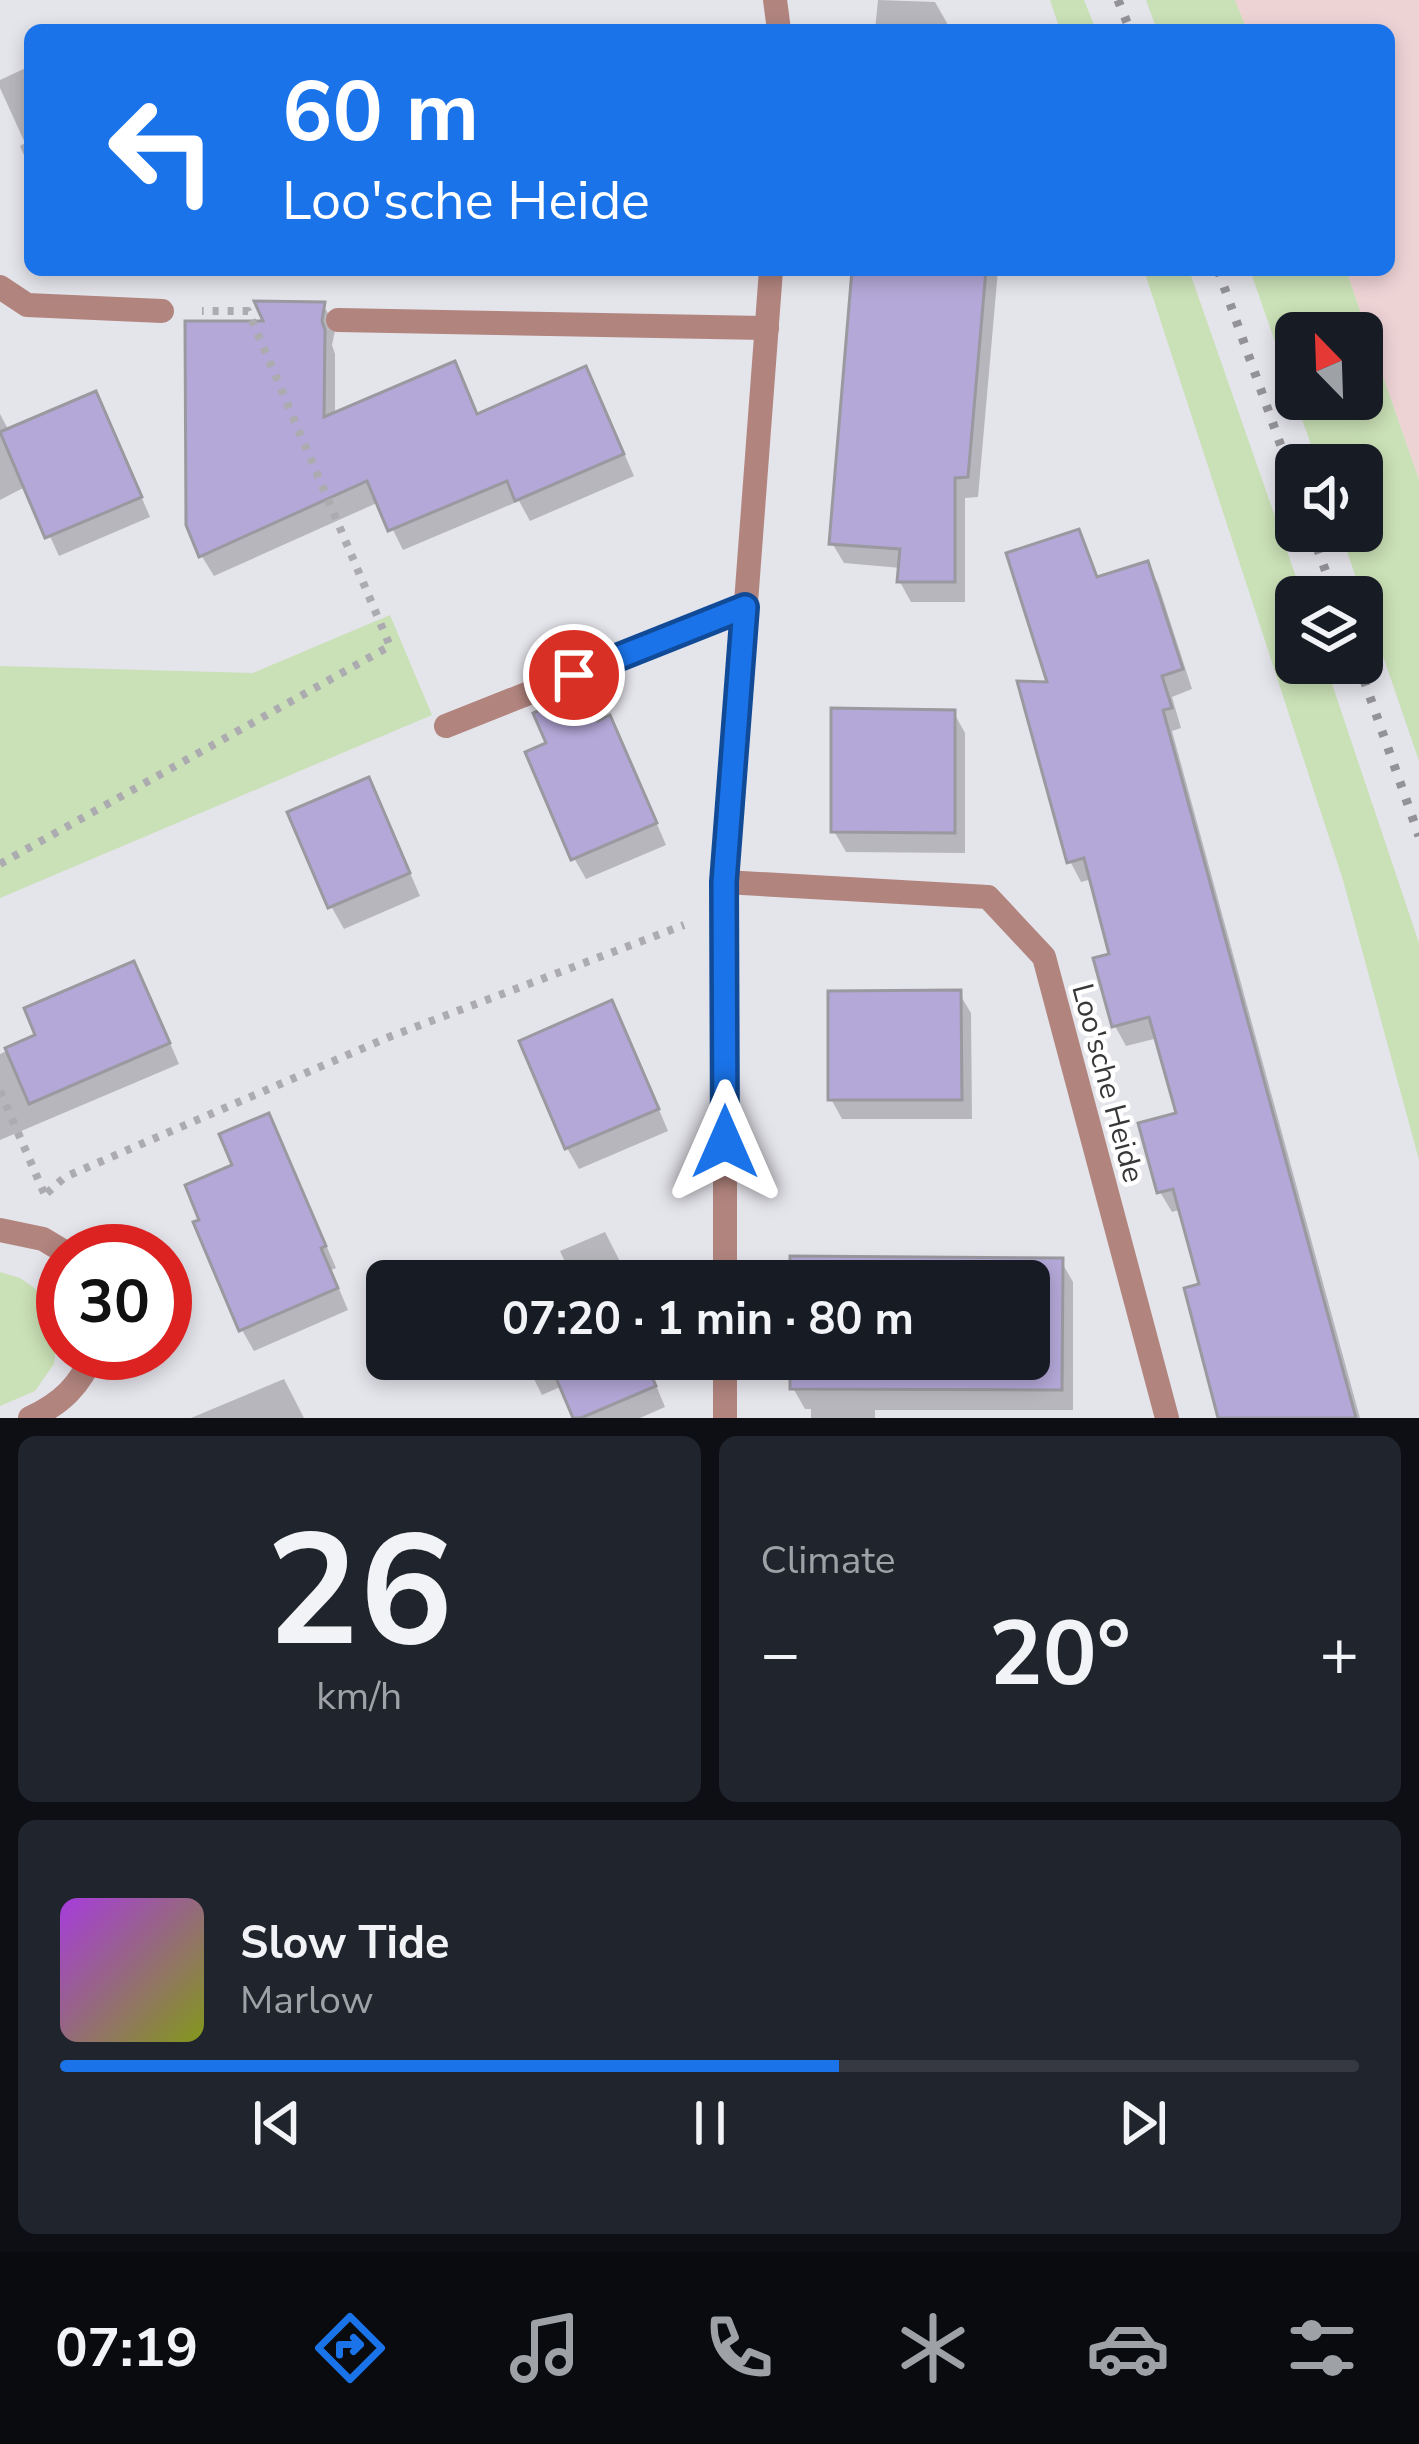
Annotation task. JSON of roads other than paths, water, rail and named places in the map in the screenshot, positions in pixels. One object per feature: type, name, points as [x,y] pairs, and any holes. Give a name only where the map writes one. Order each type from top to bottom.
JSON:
[{"type":"street","points":[[725,1260],[724,882],[770,276]]},
{"type":"street","points":[[0,287],[27,305],[162,311]]},
{"type":"street","points":[[338,320],[766,328]]},
{"type":"street","points":[[446,725],[745,607]]},
{"type":"street","name":"Loo'sche Heide","points":[[724,882],[988,897],[1044,957],[1167,1418]]},
{"type":"street","points":[[2,1230],[36,1237]]},
{"type":"street","points":[[29,1418],[52,1408],[82,1380]]},
{"type":"street","points":[[725,1380],[725,1418]]},
{"type":"railway","points":[[1118,0],[1128,24]]},
{"type":"railway","points":[[1220,276],[1280,444]]},
{"type":"railway","points":[[1319,552],[1327,576]]},
{"type":"railway","points":[[1365,684],[1419,836]]}]
